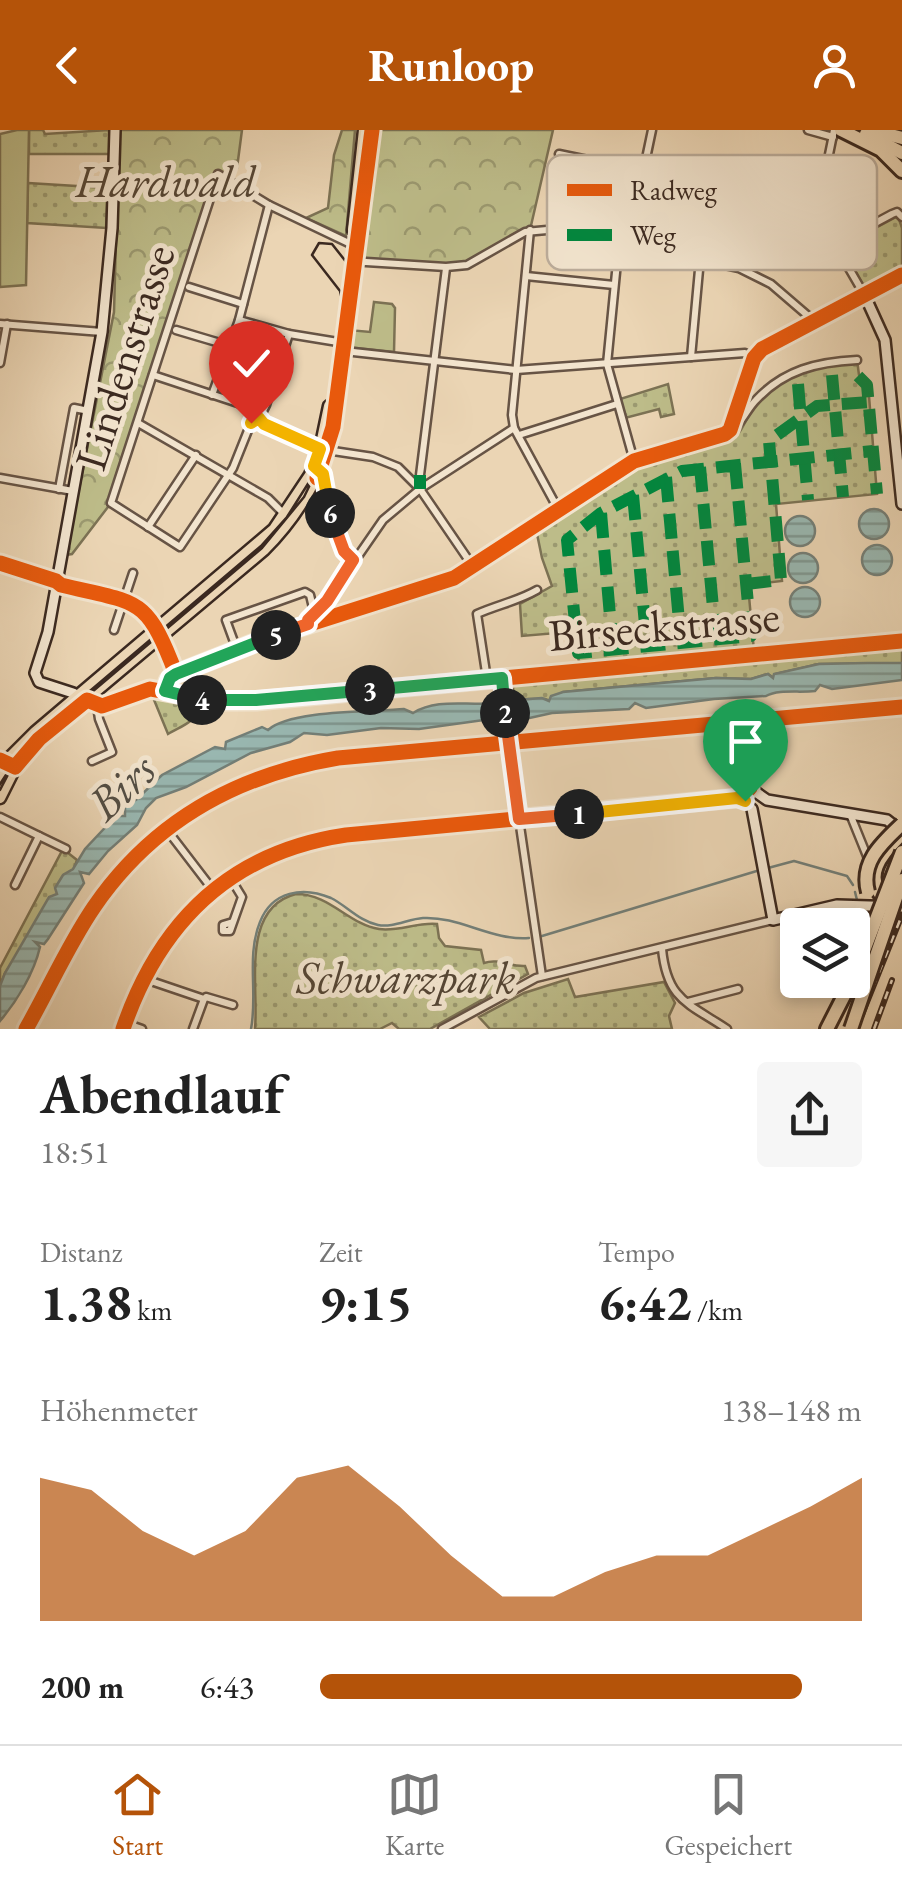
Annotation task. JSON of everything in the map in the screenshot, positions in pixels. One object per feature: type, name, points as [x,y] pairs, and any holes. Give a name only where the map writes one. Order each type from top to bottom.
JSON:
[{"type":"highway","points":[[849,130],[874,137],[902,152]]},
{"type":"highway","points":[[871,130],[902,136]]},
{"type":"highway","points":[[888,130],[902,136]]},
{"type":"highway","points":[[835,132],[880,150],[902,172]]},
{"type":"highway","points":[[892,906],[875,902],[866,879],[871,859],[902,824]]},
{"type":"highway","points":[[872,890],[879,859],[902,833]]},
{"type":"highway","points":[[870,933],[902,850]]},
{"type":"highway","points":[[849,1029],[902,880]]},
{"type":"highway","points":[[830,1029],[844,998]]},
{"type":"main road","points":[[355,247],[364,130]]},
{"type":"main road","points":[[0,778],[7,763],[88,701],[288,518],[317,468],[324,450],[342,345],[372,130]]},
{"type":"main road","points":[[0,798],[7,763]]},
{"type":"street","points":[[92,761],[112,752],[88,701],[35,677],[48,632],[102,332],[116,130]]},
{"type":"street","points":[[646,155],[652,130]]},
{"type":"street","points":[[808,130],[835,132]]},
{"type":"street","points":[[559,154],[563,155]]},
{"type":"street","name":"Lindenstrasse","points":[[148,527],[111,503],[218,174],[269,206]]},
{"type":"street","points":[[212,395],[239,320],[269,206],[355,247]]},
{"type":"street","points":[[877,225],[900,214]]},
{"type":"street","points":[[353,262],[446,267],[480,260],[530,230],[547,229]]},
{"type":"street","points":[[530,230],[512,416],[516,432],[558,508]]},
{"type":"street","points":[[420,475],[446,267]]},
{"type":"street","points":[[616,270],[606,364],[634,461]]},
{"type":"street","points":[[691,357],[699,270]]},
{"type":"street","points":[[740,270],[771,284],[814,322]]},
{"type":"street","points":[[850,270],[885,340],[902,504]]},
{"type":"street","points":[[730,430],[754,358],[762,349],[902,274]]},
{"type":"street","points":[[526,276],[614,285]]},
{"type":"street","points":[[189,287],[243,304]]},
{"type":"street","points":[[239,320],[342,345],[516,370],[745,353],[754,358]]},
{"type":"street","points":[[0,363],[4,324],[102,332]]},
{"type":"street","points":[[176,330],[230,346]]},
{"type":"street","points":[[196,455],[148,527],[180,547],[229,473],[251,423],[259,418],[289,334]]},
{"type":"street","points":[[165,691],[172,676],[237,650],[308,624],[408,595],[474,568],[558,508],[634,461],[737,427],[757,398],[788,375],[822,362],[857,360]]},
{"type":"street","points":[[153,375],[253,408],[264,424],[324,450],[386,460],[420,489],[474,568]]},
{"type":"street","points":[[308,624],[383,520],[420,489],[516,432],[616,404]]},
{"type":"street","points":[[59,489],[74,408],[89,411]]},
{"type":"street","points":[[138,423],[229,473],[268,498],[288,518]]},
{"type":"street","points":[[317,468],[344,551],[353,560]]},
{"type":"street","points":[[0,478],[72,491]]},
{"type":"street","points":[[0,564],[141,607],[156,625]]},
{"type":"street","points":[[114,630],[133,573]]},
{"type":"street","points":[[487,679],[477,614],[537,590]]},
{"type":"street","points":[[237,650],[226,620],[305,592],[310,595],[314,612]]},
{"type":"street","name":"Birseckstrasse","points":[[88,701],[144,690],[200,700],[241,701],[487,679],[502,681],[902,641]]},
{"type":"street","points":[[502,681],[542,976]]},
{"type":"street","points":[[26,1029],[93,909],[137,856],[210,800],[244,783],[292,766],[338,758],[507,738],[902,708]]},
{"type":"street","points":[[744,731],[755,721]]},
{"type":"street","points":[[733,722],[744,731],[750,788],[767,800],[887,820],[902,816]]},
{"type":"street","points":[[142,1029],[124,1026],[143,978],[176,928],[230,878],[289,849],[330,838],[737,798],[750,788]]},
{"type":"street","points":[[737,798],[752,809],[773,920]]},
{"type":"street","points":[[752,809],[767,800]]},
{"type":"street","points":[[850,814],[867,856]]},
{"type":"street","points":[[0,817],[66,849]]},
{"type":"street","points":[[887,820],[902,833]]},
{"type":"street","points":[[167,830],[214,890]]},
{"type":"street","points":[[15,885],[39,836]]},
{"type":"street","points":[[442,1029],[542,976],[662,950],[832,905],[892,906],[886,892],[902,850]]},
{"type":"street","points":[[230,878],[242,896],[233,922]]},
{"type":"street","points":[[662,950],[673,992],[727,1029]]},
{"type":"street","points":[[143,978],[233,1006]]},
{"type":"street","points":[[687,1002],[738,990]]},
{"type":"street","points":[[194,1029],[204,999]]},
{"type":"green space","points":[[29,130],[43,130],[45,134],[109,130],[110,154],[29,154]]},
{"type":"green space","points":[[29,130],[26,285],[0,287],[0,134]]},
{"type":"green space","name":"Hardwald","points":[[119,130],[242,130],[237,168],[218,175],[111,503],[72,554],[66,555],[114,312]]},
{"type":"green space","name":"Hardwald","points":[[342,130],[355,130],[346,236],[306,218],[328,208],[334,155]]},
{"type":"green space","name":"Hardwald","points":[[379,130],[553,130],[530,230],[467,265],[358,262]]},
{"type":"green space","points":[[28,183],[108,188],[106,228],[27,223]]},
{"type":"green space","points":[[898,216],[902,228],[902,271],[866,291],[855,270],[877,270],[877,227]]},
{"type":"green space","points":[[374,302],[392,304],[395,308],[394,352],[347,347],[349,330],[370,332]]},
{"type":"green space","points":[[857,360],[859,375],[868,384],[877,494],[776,504],[782,581],[748,585],[754,651],[581,666],[568,632],[522,636],[520,604],[552,586],[536,529],[557,521],[572,505],[660,454],[731,440],[763,397],[787,380],[827,365]]},
{"type":"green space","points":[[668,384],[674,414],[661,417],[659,409],[625,418],[620,399]]},
{"type":"green space","points":[[902,648],[902,663],[819,664],[775,674],[774,678],[768,674],[751,679],[716,678],[563,692],[550,701],[514,699],[513,687],[521,683]]},
{"type":"green space","points":[[152,695],[198,705],[195,716],[168,734]]},
{"type":"green space","points":[[63,849],[77,860],[74,869],[0,986],[0,968]]},
{"type":"green space","name":"Schwarzpark","points":[[296,894],[319,899],[379,929],[437,924],[445,946],[481,950],[484,963],[525,966],[528,974],[430,1029],[399,1029],[392,1023],[380,1029],[255,1029],[259,932],[278,902]]},
{"type":"green space","points":[[568,979],[575,997],[664,982],[675,1003],[669,1016],[672,1029],[490,1029],[479,1017],[524,993]]},
{"type":"water","points":[[874,509],[885,513],[889,524],[885,535],[874,539],[863,535],[859,524],[863,513]]},
{"type":"water","points":[[800,516],[811,520],[815,531],[811,542],[800,546],[789,542],[785,531],[789,520]]},
{"type":"water","points":[[877,545],[888,549],[892,560],[888,571],[877,575],[866,571],[862,560],[866,549]]},
{"type":"water","points":[[803,553],[814,557],[818,568],[814,579],[803,583],[792,579],[788,568],[792,557]]},
{"type":"water","points":[[805,587],[816,591],[820,602],[816,613],[805,617],[794,613],[790,602],[794,591]]},
{"type":"water","points":[[902,663],[902,680],[832,689],[820,685],[815,691],[646,708],[635,703],[629,709],[552,713],[419,729],[304,733],[290,742],[251,753],[156,798],[137,825],[89,874],[80,872],[84,883],[44,944],[35,942],[40,947],[34,967],[0,1021],[0,986],[5,973],[49,897],[57,894],[55,888],[63,875],[73,869],[85,849],[116,816],[125,816],[125,804],[136,800],[162,775],[215,747],[225,749],[226,742],[262,727],[268,730],[294,719],[332,713],[404,709],[413,713],[442,704],[542,698],[549,701],[551,696],[563,692],[716,678],[751,679],[768,674],[773,678],[774,674],[819,664]]},
{"type":"waterway","points":[[768,868],[794,861],[847,876],[853,885]]},
{"type":"waterway","points":[[542,936],[760,870]]},
{"type":"waterway","points":[[855,892],[857,900]]},
{"type":"waterway","points":[[251,1029],[256,935],[272,903],[290,894],[320,894],[378,925],[436,918],[502,936],[529,938]]},
{"type":"tram line","points":[[0,784],[25,746],[261,546],[287,517],[311,479],[325,439],[344,309],[340,291],[312,255],[319,243],[332,244],[347,263],[350,286],[331,426],[318,468],[304,497],[262,548],[27,747],[0,790]]},
{"type":"railway","points":[[861,1017],[902,915]]},
{"type":"railway","points":[[874,1029],[892,980]]},
{"type":"marked path","points":[[832,375],[843,497]]},
{"type":"marked path","points":[[858,376],[867,385],[877,494]]},
{"type":"marked path","points":[[798,384],[808,500]]},
{"type":"marked path","points":[[746,584],[781,580],[769,441],[817,406],[869,402]]},
{"type":"marked path","points":[[735,464],[751,636],[578,653],[567,540],[601,513],[682,471],[873,451]]},
{"type":"marked path","points":[[700,467],[716,640]]},
{"type":"marked path","points":[[420,475],[420,489]]},
{"type":"marked path","points":[[666,477],[681,643]]},
{"type":"marked path","points":[[633,495],[647,646]]},
{"type":"marked path","points":[[601,513],[613,650]]},
{"type":"cycle path","points":[[317,478],[333,427],[372,130]]},
{"type":"cycle path","points":[[165,691],[176,674],[272,636],[454,578],[634,461],[725,434],[730,430],[754,358],[762,349],[902,275]]},
{"type":"cycle path","points":[[0,563],[136,607],[156,629],[176,674]]},
{"type":"cycle path","points":[[0,760],[15,767],[39,739],[87,700],[102,706],[150,689],[214,701],[256,701],[902,641]]},
{"type":"cycle path","points":[[26,1029],[67,952],[117,877],[170,827],[200,807],[265,776],[338,758],[902,707]]},
{"type":"cycle path","points":[[123,1029],[138,990],[179,925],[235,875],[268,857],[346,835],[737,798],[750,788],[744,731],[733,722]]},
{"type":"route","points":[[251,423],[259,418],[264,424],[320,449],[314,466],[323,474],[330,514],[344,551],[353,560],[308,624],[176,674],[165,691],[225,702],[502,678],[519,819],[737,798],[745,801]]},
{"type":"water label","name":"Birs","points":[[121,786]]}]
